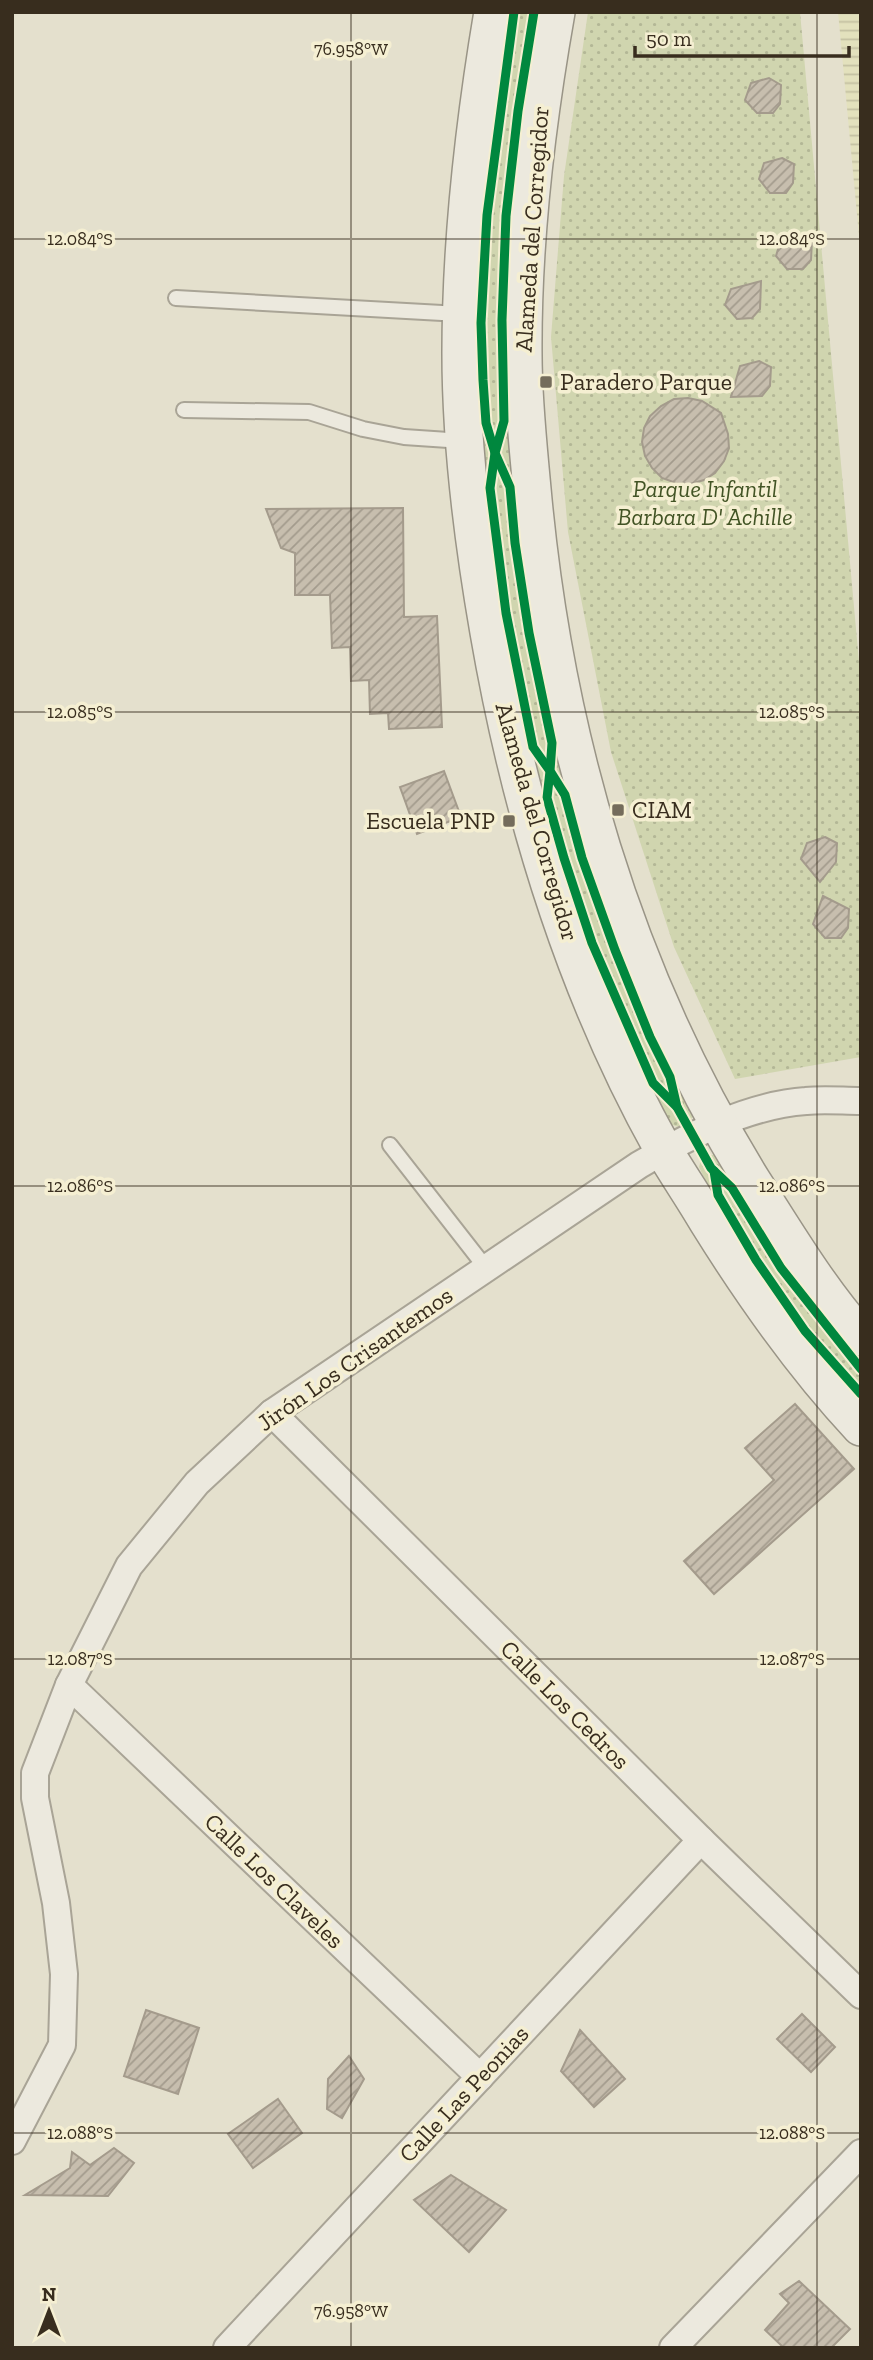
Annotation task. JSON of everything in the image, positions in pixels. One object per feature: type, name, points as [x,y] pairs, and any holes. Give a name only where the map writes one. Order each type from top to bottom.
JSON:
[{"type":"main road","name":"Alameda del Corregidor","points":[[493,12],[466,213],[461,355],[464,441],[481,589],[519,779],[563,927],[616,1054],[664,1150],[772,1320],[861,1427]]},
{"type":"main road","name":"Alameda del Corregidor","points":[[556,12],[540,104],[528,217],[523,355],[528,453],[543,590],[578,764],[604,859],[632,941],[669,1027],[719,1125],[802,1260],[861,1337]]},
{"type":"street","name":"Jirón Los Crisantemos","points":[[12,2141],[62,2045],[64,1974],[56,1903],[35,1798],[34,1773],[69,1685],[129,1566],[197,1483],[272,1413],[664,1150],[757,1110],[805,1101],[861,1101]]},
{"type":"street","name":"Calle Los Cedros","points":[[272,1413],[701,1840],[861,1995]]},
{"type":"street","name":"Calle Los Claveles","points":[[69,1685],[480,2077]]},
{"type":"street","name":"Calle Las Peonias","points":[[227,2348],[701,1840]]},
{"type":"street","points":[[673,2348],[861,2153]]},
{"type":"lane","points":[[176,298],[462,314]]},
{"type":"lane","points":[[184,410],[309,412],[362,429],[404,437],[464,441]]},
{"type":"lane","points":[[390,1145],[486,1268]]},
{"type":"shaded area","points":[[838,12],[861,12],[861,257]]},
{"type":"green space","points":[[509,12],[540,12],[520,527],[694,1114],[688,1123],[681,1127],[664,1119],[632,1053],[563,876],[514,688],[485,500],[477,381],[478,250]]},
{"type":"green space","name":"Parque Infantil Barbara D' Achille","points":[[588,12],[800,12],[861,684],[861,1057],[735,1079],[674,947],[611,752],[568,532],[551,337],[564,176]]},
{"type":"green space","points":[[718,1155],[840,1335],[861,1359],[861,1404],[823,1363],[723,1217],[699,1167],[701,1160]]},
{"type":"building","points":[[769,78],[781,85],[780,104],[773,113],[757,113],[745,100],[751,83]]},
{"type":"building","points":[[782,158],[794,164],[793,183],[786,193],[770,193],[759,179],[764,163]]},
{"type":"building","points":[[800,234],[812,240],[811,260],[803,269],[787,269],[776,256],[781,239]]},
{"type":"building","points":[[761,281],[760,309],[752,318],[737,319],[725,305],[731,289]]},
{"type":"building","points":[[759,361],[771,367],[770,386],[762,396],[731,397],[740,366]]},
{"type":"building","points":[[674,399],[702,401],[721,413],[728,434],[729,448],[715,473],[690,484],[662,478],[645,456],[642,442],[644,428],[650,416]]},
{"type":"building","points":[[403,508],[404,617],[437,616],[442,727],[389,729],[388,713],[370,714],[369,680],[351,681],[350,647],[332,648],[330,595],[295,595],[295,553],[281,548],[266,509]]},
{"type":"building","points":[[444,771],[461,817],[417,834],[400,787]]},
{"type":"building","points":[[825,837],[837,843],[836,862],[820,882],[801,859],[807,843]]},
{"type":"building","points":[[823,896],[849,909],[848,928],[841,938],[825,938],[813,924]]},
{"type":"building","points":[[795,1404],[854,1469],[714,1594],[684,1561],[774,1480],[745,1448]]},
{"type":"building","points":[[146,2010],[199,2028],[178,2094],[124,2076]]},
{"type":"building","points":[[802,2014],[835,2047],[811,2072],[777,2039]]},
{"type":"building","points":[[580,2030],[625,2079],[594,2107],[561,2071]]},
{"type":"building","points":[[349,2056],[364,2079],[342,2118],[327,2109],[328,2079]]},
{"type":"building","points":[[278,2099],[302,2133],[253,2168],[228,2134]]},
{"type":"building","points":[[114,2148],[134,2163],[108,2196],[25,2195],[70,2168],[72,2152],[90,2165]]},
{"type":"building","points":[[451,2175],[506,2210],[469,2252],[414,2200]]},
{"type":"building","points":[[799,2281],[850,2329],[831,2348],[784,2348],[765,2330],[789,2303],[780,2294]]},
{"type":"cycle path","points":[[514,12],[487,215],[481,323],[486,423],[495,453],[490,488],[506,613],[533,747],[550,771],[547,798],[592,943],[653,1083],[677,1107],[711,1168],[732,1188],[781,1268],[861,1369]]},
{"type":"cycle path","points":[[534,12],[518,111],[506,216],[502,320],[504,421],[495,453],[510,487],[515,543],[529,633],[552,743],[550,771],[565,795],[582,858],[615,950],[650,1037],[670,1077],[677,1107]]},
{"type":"cycle path","points":[[714,1171],[718,1195],[756,1260],[805,1331],[861,1394]]},
{"type":"place","name":"Paradero Parque","points":[[546,382]]},
{"type":"place","name":"CIAM","points":[[618,810]]},
{"type":"place","name":"Escuela PNP","points":[[509,821]]}]
